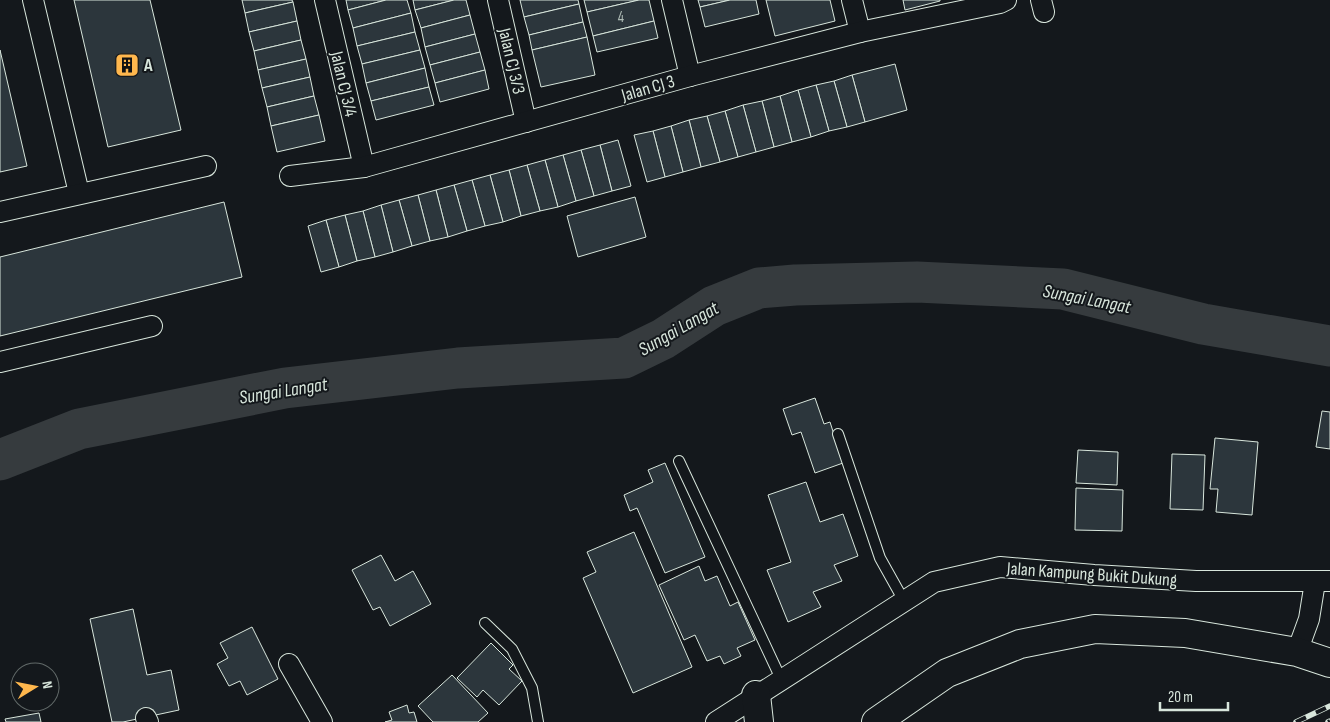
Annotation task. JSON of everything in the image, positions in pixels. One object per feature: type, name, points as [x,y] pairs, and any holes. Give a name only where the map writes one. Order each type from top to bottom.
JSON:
[{"type":"highway","points":[[876,722],[947,673],[1020,644],[1095,629],[1185,633],[1297,652],[1330,663]]},
{"type":"highway","points":[[756,695],[759,722]]},
{"type":"street","points":[[33,0],[79,193]]},
{"type":"street","name":"Jalan CJ 3/4","points":[[325,0],[364,167]]},
{"type":"street","name":"Jalan CJ 3/3","points":[[498,0],[526,122]]},
{"type":"street","points":[[672,0],[690,76]]},
{"type":"street","points":[[852,0],[860,32]]},
{"type":"street","name":"Jalan CJ 3","points":[[290,176],[364,167],[690,76],[860,32],[1000,3],[1006,0]]},
{"type":"street","points":[[0,212],[206,166]]},
{"type":"street","points":[[0,362],[152,326]]},
{"type":"street","name":"Jalan Kampung Bukit Dukung","points":[[716,722],[780,679],[934,582],[1000,567],[1094,575],[1196,580],[1322,582]]},
{"type":"street","points":[[1297,652],[1322,582]]},
{"type":"street","points":[[289,664],[322,722]]},
{"type":"lane","points":[[838,434],[856,493],[880,558],[904,601]]},
{"type":"lane","points":[[679,461],[780,679]]},
{"type":"lane","points":[[485,622],[512,649],[532,688],[538,722]]},
{"type":"building","name":"A","points":[[74,0],[150,0],[181,130],[108,147]]},
{"type":"building","points":[[242,0],[292,0],[293,2],[245,13]]},
{"type":"building","points":[[346,0],[386,0],[348,10]]},
{"type":"building","points":[[386,0],[407,0],[411,13],[353,28],[348,10]]},
{"type":"building","points":[[413,0],[454,0],[415,10]]},
{"type":"building","points":[[454,0],[466,0],[470,15],[421,28],[415,10]]},
{"type":"building","points":[[520,0],[578,0],[579,4],[524,17]]},
{"type":"building","points":[[584,0],[639,0],[587,12]]},
{"type":"building","points":[[639,0],[649,0],[654,21],[593,36],[587,12]]},
{"type":"building","points":[[698,0],[730,0],[700,7]]},
{"type":"building","points":[[730,0],[756,0],[759,14],[705,27],[700,7]]},
{"type":"building","points":[[766,0],[830,0],[835,21],[775,36]]},
{"type":"building","points":[[903,0],[940,0],[940,1],[905,10]]},
{"type":"building","points":[[293,2],[297,21],[249,32],[245,13]]},
{"type":"building","points":[[579,4],[583,22],[529,35],[524,17]]},
{"type":"building","points":[[411,13],[415,32],[357,46],[353,28]]},
{"type":"building","points":[[470,15],[475,34],[425,47],[421,28]]},
{"type":"building","points":[[297,21],[301,40],[254,51],[249,32]]},
{"type":"building","points":[[654,21],[658,38],[597,52],[593,36]]},
{"type":"building","points":[[583,22],[587,37],[532,50],[529,35]]},
{"type":"building","points":[[415,32],[420,50],[362,64],[357,46]]},
{"type":"building","points":[[475,34],[480,52],[430,65],[425,47]]},
{"type":"building","points":[[587,37],[595,75],[541,87],[532,50]]},
{"type":"building","points":[[301,40],[306,59],[258,70],[254,51]]},
{"type":"building","points":[[0,50],[27,166],[0,172]]},
{"type":"building","points":[[420,50],[425,68],[366,83],[362,64]]},
{"type":"building","points":[[480,52],[485,70],[435,83],[430,65]]},
{"type":"building","points":[[306,59],[310,77],[262,88],[258,70]]},
{"type":"building","points":[[895,64],[907,110],[865,122],[852,75]]},
{"type":"building","points":[[425,68],[429,87],[371,101],[366,83]]},
{"type":"building","points":[[485,70],[489,89],[440,102],[435,83]]},
{"type":"building","points":[[852,75],[865,122],[847,127],[834,81]]},
{"type":"building","points":[[310,77],[314,96],[267,107],[262,88]]},
{"type":"building","points":[[834,81],[847,127],[829,131],[816,85]]},
{"type":"building","points":[[816,85],[829,131],[811,137],[798,90]]},
{"type":"building","points":[[429,87],[434,105],[376,120],[371,101]]},
{"type":"building","points":[[798,90],[811,137],[792,142],[780,96]]},
{"type":"building","points":[[314,96],[319,115],[271,126],[267,107]]},
{"type":"building","points":[[780,96],[792,142],[774,147],[762,101]]},
{"type":"building","points":[[762,101],[774,147],[756,152],[743,105]]},
{"type":"building","points":[[743,105],[756,152],[738,157],[725,111]]},
{"type":"building","points":[[725,111],[738,157],[720,162],[707,116]]},
{"type":"building","points":[[319,115],[325,141],[277,152],[271,126]]},
{"type":"building","points":[[707,116],[720,162],[701,167],[689,120]]},
{"type":"building","points":[[689,120],[701,167],[683,172],[671,126]]},
{"type":"building","points":[[671,126],[683,172],[665,177],[653,131]]},
{"type":"building","points":[[653,131],[665,177],[647,182],[634,135]]},
{"type":"building","points":[[618,140],[631,186],[612,191],[600,145]]},
{"type":"building","points":[[600,145],[612,191],[594,196],[581,150]]},
{"type":"building","points":[[581,150],[594,196],[576,201],[563,155]]},
{"type":"building","points":[[563,155],[576,201],[558,207],[545,160]]},
{"type":"building","points":[[545,160],[558,207],[540,211],[527,165]]},
{"type":"building","points":[[527,165],[540,211],[521,216],[509,170]]},
{"type":"building","points":[[509,170],[521,216],[503,222],[490,175]]},
{"type":"building","points":[[490,175],[503,222],[485,226],[472,180]]},
{"type":"building","points":[[472,180],[485,226],[467,231],[454,185]]},
{"type":"building","points":[[454,185],[467,231],[448,237],[436,190]]},
{"type":"building","points":[[436,190],[448,237],[430,241],[418,195]]},
{"type":"building","points":[[418,195],[430,241],[412,246],[399,200]]},
{"type":"building","points":[[635,197],[646,237],[578,257],[567,216]]},
{"type":"building","points":[[399,200],[412,246],[393,252],[381,205]]},
{"type":"building","points":[[224,202],[242,277],[0,336],[0,257]]},
{"type":"building","points":[[381,205],[393,252],[375,257],[363,211]]},
{"type":"building","points":[[363,211],[375,257],[357,261],[345,215]]},
{"type":"building","points":[[345,215],[357,261],[339,267],[326,220]]},
{"type":"building","points":[[326,220],[339,267],[321,272],[308,226]]},
{"type":"building","points":[[815,398],[824,424],[830,422],[843,463],[815,473],[801,432],[792,435],[783,409]]},
{"type":"building","points":[[1322,411],[1330,412],[1330,449],[1316,447]]},
{"type":"building","points":[[1215,438],[1258,442],[1252,515],[1216,512],[1218,489],[1210,489]]},
{"type":"building","points":[[1078,450],[1118,452],[1117,485],[1076,483]]},
{"type":"building","points":[[1172,454],[1205,455],[1203,510],[1170,509]]},
{"type":"building","points":[[665,463],[705,557],[665,573],[637,508],[630,511],[624,495],[653,482],[648,470]]},
{"type":"building","points":[[806,482],[820,522],[843,514],[858,556],[834,565],[842,581],[813,592],[821,607],[788,622],[767,570],[791,562],[768,495]]},
{"type":"building","points":[[1076,488],[1123,490],[1122,531],[1075,530]]},
{"type":"building","points":[[634,532],[692,667],[633,693],[583,578],[596,572],[587,552]]},
{"type":"building","points":[[381,555],[395,581],[413,571],[431,604],[390,626],[380,607],[373,610],[352,570]]},
{"type":"building","points":[[699,566],[705,581],[717,576],[730,606],[738,602],[755,640],[737,648],[741,656],[724,664],[720,656],[707,661],[695,635],[684,640],[659,585]]},
{"type":"building","points":[[133,609],[147,675],[171,670],[179,710],[123,722],[112,722],[90,619]]},
{"type":"building","points":[[252,627],[278,679],[247,695],[240,681],[229,686],[217,664],[228,658],[220,643]]},
{"type":"building","points":[[491,643],[513,665],[509,669],[522,681],[499,705],[483,690],[477,697],[457,678]]},
{"type":"building","points":[[452,675],[488,713],[478,722],[433,722],[418,706]]},
{"type":"building","points":[[407,705],[409,713],[414,712],[417,722],[385,722],[392,720],[389,712]]},
{"type":"building","points":[[39,713],[41,722],[6,722],[5,719]]},
{"type":"waterway","name":"Sungai Langat","points":[[0,460],[79,429],[285,388],[458,368],[624,358],[663,339],[714,306],[759,288],[795,285],[917,282],[1063,289],[1203,324],[1330,346]]},
{"type":"railway","points":[[1296,722],[1330,706]]},
{"type":"place","name":"A","points":[[127,65]]}]
